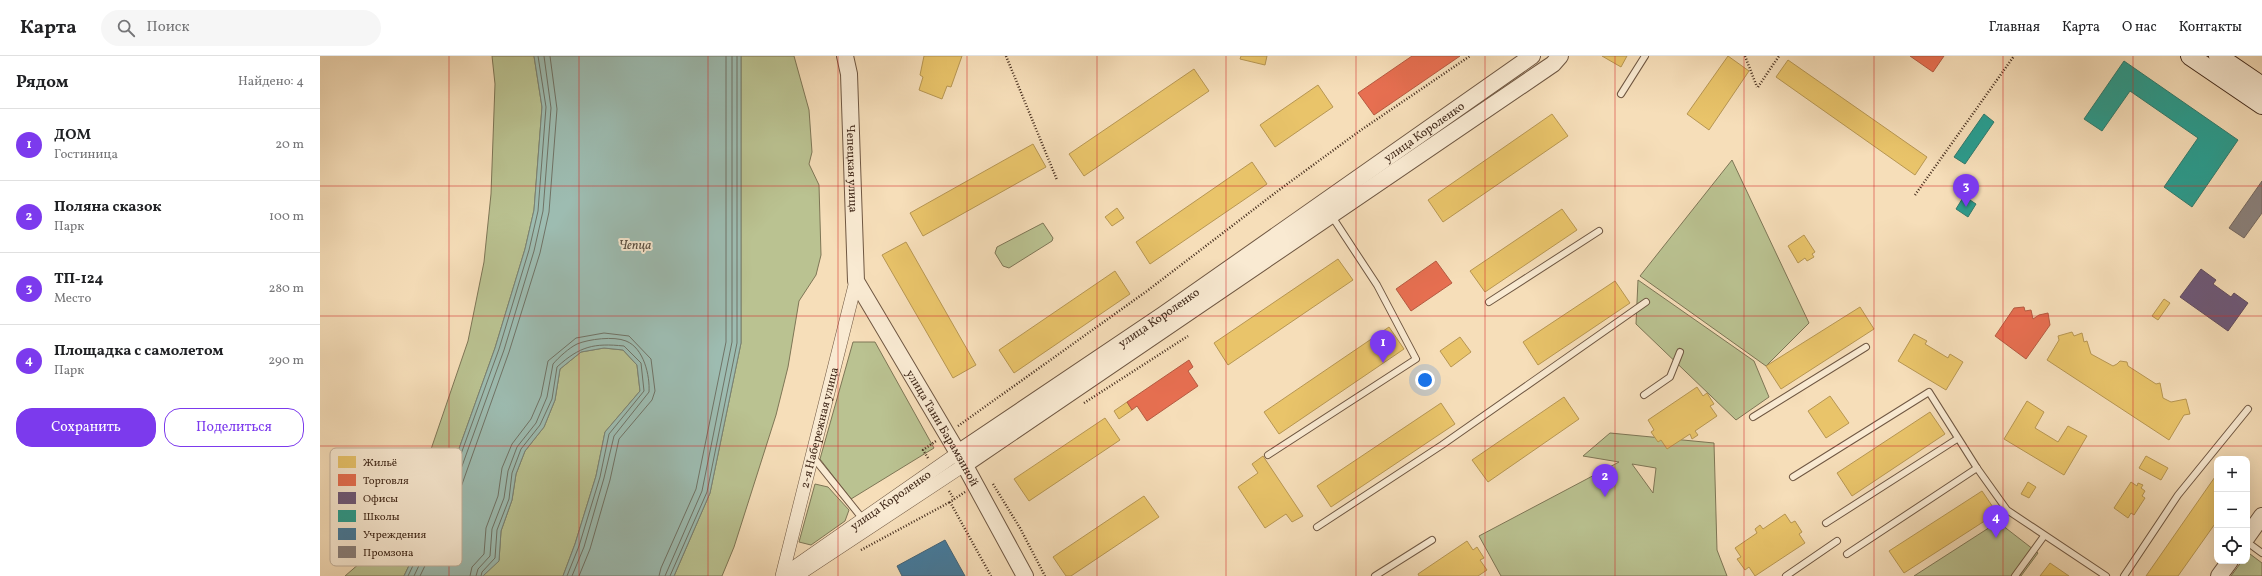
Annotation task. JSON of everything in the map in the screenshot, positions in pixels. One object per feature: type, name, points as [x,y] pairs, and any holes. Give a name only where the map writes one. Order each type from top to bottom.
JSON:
[{"type":"main road","points":[[2190,56],[2262,105]]},
{"type":"main road","points":[[2218,56],[2262,86]]},
{"type":"street","name":"Чепецкая улица","points":[[845,56],[849,74],[856,281]]},
{"type":"street","name":"улица Короленко","points":[[1327,210],[1532,56]]},
{"type":"street","name":"улица Короленко","points":[[785,576],[862,518],[961,459],[1327,210],[1553,64],[1560,56]]},
{"type":"street","name":"улица Тани Барамзиной","points":[[856,281],[961,459],[1025,576]]},
{"type":"street","name":"2-я Набережная улица","points":[[785,576],[856,281]]},
{"type":"street","name":"улица Короленко","points":[[796,576],[943,480],[961,459]]},
{"type":"street","points":[[2250,533],[2262,516]]},
{"type":"street","points":[[2219,576],[2228,564]]},
{"type":"lane","points":[[1621,94],[1645,56]]},
{"type":"lane","points":[[1268,455],[1416,359],[1377,285],[1327,210]]},
{"type":"lane","points":[[1489,302],[1599,231]]},
{"type":"lane","points":[[1316,527],[1442,444],[1646,302]]},
{"type":"lane","points":[[1753,417],[1866,347]]},
{"type":"lane","points":[[1644,395],[1670,377],[1680,352]]},
{"type":"lane","points":[[1793,476],[1929,392],[1957,439],[2007,510],[2106,576]]},
{"type":"lane","points":[[2124,576],[2178,495],[2248,409]]},
{"type":"lane","points":[[1826,523],[1957,439]]},
{"type":"lane","points":[[813,457],[862,518]]},
{"type":"lane","points":[[1847,554],[1977,468]]},
{"type":"lane","points":[[2015,576],[2044,536]]},
{"type":"lane","points":[[1375,576],[1432,540]]},
{"type":"lane","points":[[1786,576],[1837,541]]},
{"type":"lane","points":[[2250,544],[2262,553]]},
{"type":"path","points":[[1006,56],[1057,180]]},
{"type":"path","points":[[923,450],[1147,291],[1285,185],[1470,56]]},
{"type":"path","points":[[1745,56],[1758,87],[1779,56]]},
{"type":"path","points":[[1915,195],[2014,56]]},
{"type":"path","points":[[1083,404],[1188,336]]},
{"type":"path","points":[[856,553],[950,502],[989,477],[1020,528],[1045,576]]},
{"type":"path","points":[[950,502],[991,576]]},
{"type":"green space","points":[[492,56],[534,56],[542,107],[534,210],[525,249],[495,348],[459,448],[431,448],[468,341],[484,262],[491,194],[495,84]]},
{"type":"green space","points":[[741,56],[794,56],[809,110],[812,152],[809,164],[819,185],[821,255],[816,275],[799,301],[788,367],[776,415],[734,547],[722,576],[674,576],[710,493],[741,343]]},
{"type":"green space","points":[[1732,160],[1809,323],[1766,366],[1640,276]]},
{"type":"green space","points":[[1043,223],[1053,238],[1052,241],[1009,268],[1003,266],[995,253],[997,247]]},
{"type":"green space","points":[[1638,280],[1754,361],[1769,397],[1736,420],[1636,324]]},
{"type":"green space","points":[[853,342],[875,342],[934,448],[851,499],[820,459]]},
{"type":"green space","points":[[604,348],[623,350],[637,365],[640,391],[605,432],[596,476],[575,544],[563,576],[483,576],[499,560],[501,531],[512,500],[516,474],[525,451],[544,427],[555,400],[560,369],[581,352]]},
{"type":"green space","points":[[1610,433],[1714,443],[1717,550],[1727,576],[1501,576],[1479,536],[1619,462],[1583,456]],"holes":[[[1632,464],[1656,468],[1653,493]]]},
{"type":"green space","points":[[815,484],[828,487],[849,510],[845,521],[811,545],[799,542]]},
{"type":"green space","points":[[1998,522],[2038,553],[2021,576],[1914,576]]},
{"type":"green space","points":[[2250,554],[2262,563],[2262,576],[2231,576],[2240,564],[2250,564]]},
{"type":"green space","points":[[356,566],[409,566],[404,576],[345,576]]},
{"type":"water","name":"Чепца","points":[[534,56],[741,56],[741,343],[710,493],[674,576],[563,576],[575,544],[596,476],[605,432],[640,391],[637,365],[623,350],[604,348],[581,352],[560,369],[555,400],[544,427],[525,451],[516,474],[512,500],[501,531],[499,561],[483,576],[404,576],[409,566],[462,566],[462,448],[459,448],[495,348],[525,249],[534,210],[542,107]]},
{"type":"building: Жильё","points":[[924,56],[962,56],[951,87],[947,86],[942,99],[919,90],[923,77],[920,75]]},
{"type":"building: Жильё","points":[[1241,56],[1267,56],[1265,65],[1240,59]]},
{"type":"building: Жильё","points":[[1602,56],[1627,56],[1621,67]]},
{"type":"building: Жильё","points":[[1728,56],[1749,71],[1709,130],[1687,114]]},
{"type":"building: Жильё","points":[[1788,60],[1927,157],[1915,175],[1776,77]]},
{"type":"building: Жильё","points":[[1194,69],[1209,91],[1084,176],[1069,154]]},
{"type":"building: Жильё","points":[[1318,85],[1333,107],[1275,147],[1260,125]]},
{"type":"building: Жильё","points":[[1552,114],[1568,136],[1443,222],[1428,200]]},
{"type":"building: Жильё","points":[[1033,144],[1046,167],[923,236],[910,213]]},
{"type":"building: Жильё","points":[[1252,162],[1267,184],[1150,264],[1136,242]]},
{"type":"building: Жильё","points":[[1117,208],[1124,218],[1112,226],[1105,217]]},
{"type":"building: Жильё","points":[[1562,209],[1577,230],[1485,292],[1470,271]]},
{"type":"building: Жильё","points":[[1804,235],[1815,252],[1812,254],[1814,257],[1807,261],[1805,258],[1798,263],[1788,246]]},
{"type":"building: Жильё","points":[[906,242],[976,365],[953,378],[882,255]]},
{"type":"building: Жильё","points":[[1338,259],[1353,280],[1228,365],[1214,343]]},
{"type":"building: Жильё","points":[[1115,271],[1130,294],[1014,373],[999,350]]},
{"type":"building: Жильё","points":[[1615,281],[1630,303],[1538,365],[1523,342]]},
{"type":"building: Жильё","points":[[2164,299],[2170,303],[2158,320],[2152,316]]},
{"type":"building: Жильё","points":[[1860,307],[1874,329],[1781,389],[1766,366]]},
{"type":"building: Жильё","points":[[1389,327],[1404,349],[1279,434],[1264,412]]},
{"type":"building: Жильё","points":[[2072,332],[2074,336],[2082,333],[2084,342],[2087,341],[2091,354],[2113,366],[2120,361],[2127,362],[2128,366],[2156,384],[2160,383],[2163,398],[2171,402],[2186,399],[2190,414],[2184,415],[2169,440],[2047,360],[2059,340],[2058,336]]},
{"type":"building: Жильё","points":[[1914,334],[1927,341],[1925,344],[1948,358],[1950,354],[1963,362],[1946,390],[1898,361]]},
{"type":"building: Жильё","points":[[1460,337],[1471,352],[1451,367],[1440,351]]},
{"type":"building: Жильё","points":[[1697,387],[1703,396],[1707,393],[1714,404],[1710,406],[1717,416],[1695,431],[1698,435],[1692,439],[1690,434],[1667,449],[1661,440],[1658,442],[1651,432],[1654,430],[1648,420]]},
{"type":"building: Жильё","points":[[1830,396],[1849,423],[1826,438],[1808,411]]},
{"type":"building: Жильё","points":[[1564,397],[1579,419],[1488,482],[1472,460]]},
{"type":"building: Жильё","points":[[2027,401],[2044,412],[2035,428],[2058,442],[2068,426],[2087,436],[2064,475],[2004,439]]},
{"type":"building: Жильё","points":[[1127,402],[1132,410],[1119,419],[1114,411]]},
{"type":"building: Жильё","points":[[1441,403],[1455,424],[1331,507],[1317,486]]},
{"type":"building: Жильё","points":[[1930,412],[1945,434],[1852,496],[1837,473]]},
{"type":"building: Жильё","points":[[1105,418],[1120,440],[1029,501],[1014,479]]},
{"type":"building: Жильё","points":[[1263,456],[1303,516],[1292,522],[1286,514],[1265,528],[1238,487],[1258,473],[1252,464]]},
{"type":"building: Жильё","points":[[2146,456],[2168,468],[2161,480],[2139,468]]},
{"type":"building: Жильё","points":[[2214,478],[2214,525],[2178,576],[2146,576]]},
{"type":"building: Жильё","points":[[2028,482],[2036,487],[2029,498],[2021,494]]},
{"type":"building: Жильё","points":[[2131,482],[2137,486],[2138,483],[2143,485],[2141,488],[2145,491],[2142,496],[2145,498],[2134,515],[2131,513],[2128,518],[2114,508]]},
{"type":"building: Жильё","points":[[1982,491],[1997,513],[1904,573],[1889,551]]},
{"type":"building: Жильё","points":[[1144,496],[1159,517],[1071,576],[1066,576],[1053,557]]},
{"type":"building: Жильё","points":[[1785,514],[1791,523],[1795,521],[1802,532],[1799,534],[1805,543],[1755,576],[1749,567],[1745,570],[1737,559],[1741,557],[1735,548],[1757,533],[1755,529],[1760,525],[1763,529]]},
{"type":"building: Жильё","points":[[1467,541],[1473,550],[1477,547],[1484,558],[1480,560],[1487,570],[1478,576],[1419,576],[1418,574]]},
{"type":"building: Жильё","points":[[2050,563],[2069,576],[2040,576]]},
{"type":"building: Торговля","points":[[1412,56],[1460,56],[1374,115],[1358,93]]},
{"type":"building: Торговля","points":[[1910,56],[1944,56],[1933,72]]},
{"type":"building: Торговля","points":[[1436,261],[1452,283],[1411,311],[1396,289]]},
{"type":"building: Торговля","points":[[2024,307],[2025,311],[2031,310],[2033,319],[2039,315],[2048,313],[2050,325],[2026,359],[1995,336],[2014,308]]},
{"type":"building: Торговля","points":[[1189,360],[1193,367],[1188,371],[1198,386],[1147,421],[1137,406],[1132,410],[1127,402]]},
{"type":"building: Офисы","points":[[2201,269],[2216,280],[2213,284],[2231,297],[2234,293],[2248,303],[2228,331],[2180,297]]},
{"type":"building: Школы","points":[[2124,61],[2238,140],[2192,207],[2164,187],[2198,138],[2130,91],[2102,131],[2084,119]]},
{"type":"building: Школы","points":[[1984,114],[1994,122],[1965,164],[1954,157]]},
{"type":"building: Школы","points":[[1964,196],[1976,204],[1968,217],[1956,209]]},
{"type":"building: Учреждения","points":[[945,540],[965,576],[902,576],[897,566]]},
{"type":"building: Промзона","points":[[2262,181],[2262,213],[2244,238],[2229,228]]},
{"type":"place","name":"ТП-124","points":[[1966,207]]},
{"type":"place","name":"ДОМ","points":[[1383,363]]},
{"type":"place","name":"Поляна сказок","points":[[1605,497]]},
{"type":"place","name":"Площадка с самолетом","points":[[1996,538]]}]
